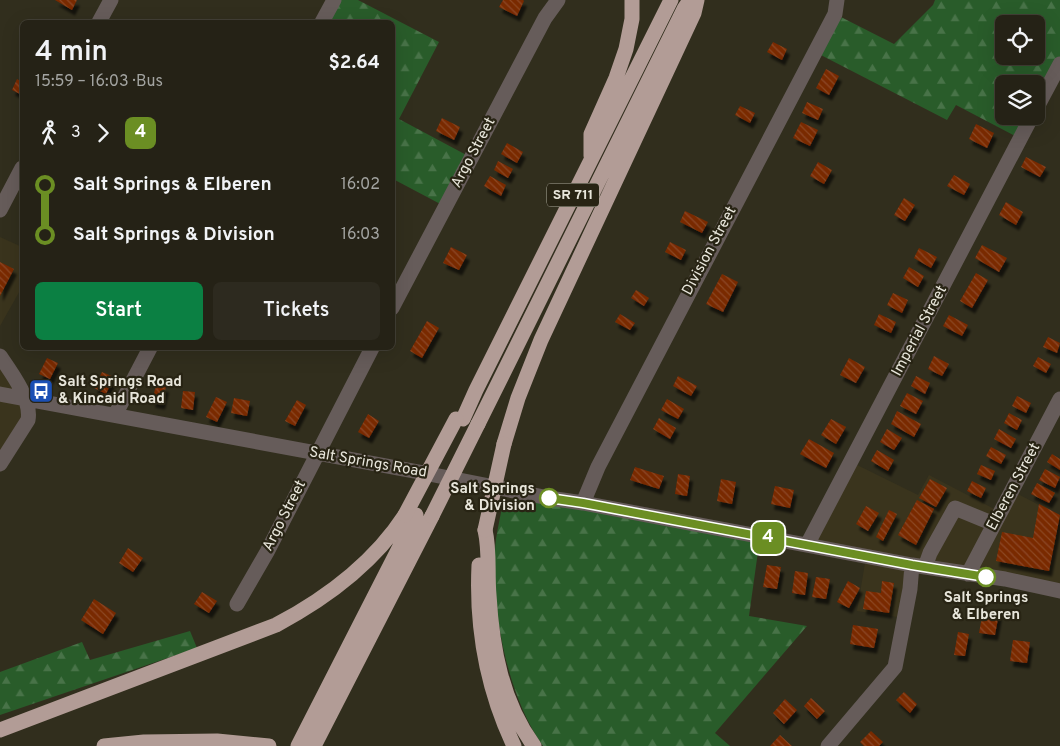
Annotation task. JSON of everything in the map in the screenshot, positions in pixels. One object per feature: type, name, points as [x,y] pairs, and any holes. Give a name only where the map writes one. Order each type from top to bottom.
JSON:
[{"type":"highway","points":[[590,160],[591,134],[616,78],[626,49],[632,19],[632,0]]},
{"type":"highway","name":"SR 711","points":[[410,515],[476,390],[671,0]]},
{"type":"highway","points":[[298,746],[327,704],[432,516],[690,0]]},
{"type":"highway","points":[[514,746],[493,692],[483,651],[478,608],[479,544],[485,530],[504,444],[518,398],[541,340],[694,13],[697,0]]},
{"type":"highway","points":[[314,746],[327,704],[410,515]]},
{"type":"highway","points":[[0,730],[276,625],[315,603],[358,570],[410,515]]},
{"type":"highway","points":[[485,530],[489,545],[490,613],[501,677],[515,714],[534,746]]},
{"type":"highway","points":[[104,746],[144,742],[217,741],[269,746]]},
{"type":"street","points":[[100,20],[111,0]]},
{"type":"street","points":[[323,20],[334,0]]},
{"type":"street","name":"Argo Street","points":[[395,302],[545,18],[558,0]]},
{"type":"street","name":"Division Street","points":[[583,503],[598,467],[835,14],[837,0]]},
{"type":"street","points":[[1045,92],[1060,64]]},
{"type":"street","name":"Imperial Street","points":[[807,545],[1027,125]]},
{"type":"street","points":[[0,210],[20,172]]},
{"type":"street","points":[[115,415],[149,350]]},
{"type":"street","name":"Argo Street","points":[[237,604],[371,350]]},
{"type":"street","points":[[0,356],[26,399],[29,410],[28,420],[0,464]]},
{"type":"street","name":"Salt Springs Road","points":[[0,394],[549,498],[919,566],[1005,579],[1060,591]]},
{"type":"street","name":"Elberen Street","points":[[968,574],[1060,399]]},
{"type":"street","points":[[828,746],[895,667],[919,566],[930,552],[955,508],[994,524]]},
{"type":"shaded area","points":[[0,237],[20,246],[20,291],[0,326]]},
{"type":"shaded area","points":[[0,356],[29,410],[0,464]]},
{"type":"shaded area","points":[[851,462],[918,495],[929,475],[1000,512],[1012,491],[1060,516],[1060,591],[913,565],[904,618],[857,611],[866,557],[807,545]]},
{"type":"green space","points":[[334,0],[358,0],[439,42],[399,119],[472,158],[446,207],[395,180],[395,20],[323,20]]},
{"type":"green space","points":[[935,0],[1060,0],[1060,64],[1045,92],[1045,75],[995,75],[995,125],[1028,125],[1021,139],[956,105],[947,120],[815,52],[835,14],[894,44],[933,5]]},
{"type":"green space","points":[[549,498],[760,537],[749,616],[807,626],[715,733],[730,746],[543,746],[530,725],[519,701],[510,674],[498,618],[494,564],[496,539],[503,501]]},
{"type":"green space","points":[[190,631],[197,648],[0,715],[0,672],[82,642],[90,660]]},
{"type":"building","points":[[55,0],[77,0],[72,10]]},
{"type":"building","points":[[503,0],[524,1],[517,16],[499,7]]},
{"type":"building","points":[[773,42],[787,49],[782,60],[767,52]]},
{"type":"building","points":[[826,69],[839,76],[829,95],[816,88]]},
{"type":"building","points":[[17,79],[20,81],[20,94],[12,90]]},
{"type":"building","points":[[807,102],[823,109],[818,120],[802,113]]},
{"type":"building","points":[[740,106],[755,113],[750,123],[735,115]]},
{"type":"building","points":[[442,118],[460,127],[454,140],[436,131]]},
{"type":"building","points":[[801,122],[818,130],[810,146],[793,138]]},
{"type":"building","points":[[976,124],[994,133],[987,148],[969,139]]},
{"type":"building","points":[[507,143],[523,152],[517,163],[501,154]]},
{"type":"building","points":[[1026,157],[1046,167],[1040,177],[1021,167]]},
{"type":"building","points":[[498,161],[513,169],[508,178],[494,170]]},
{"type":"building","points":[[818,162],[832,170],[824,184],[810,176]]},
{"type":"building","points":[[954,175],[970,184],[964,195],[947,186]]},
{"type":"building","points":[[490,176],[506,185],[501,196],[484,186]]},
{"type":"building","points":[[904,198],[915,205],[905,221],[894,215]]},
{"type":"building","points":[[1006,202],[1023,212],[1016,225],[999,215]]},
{"type":"building","points":[[685,211],[708,222],[702,233],[680,222]]},
{"type":"building","points":[[670,242],[686,250],[681,260],[665,252]]},
{"type":"building","points":[[982,245],[1007,258],[999,272],[975,258]]},
{"type":"building","points":[[451,247],[467,255],[459,270],[443,263]]},
{"type":"building","points":[[919,248],[937,257],[931,268],[914,258]]},
{"type":"building","points":[[0,262],[14,269],[0,296]]},
{"type":"building","points":[[909,267],[924,276],[918,287],[903,278]]},
{"type":"building","points":[[976,273],[988,280],[972,308],[960,301]]},
{"type":"building","points":[[722,274],[738,282],[723,312],[706,304]]},
{"type":"building","points":[[636,290],[649,298],[644,306],[631,298]]},
{"type":"building","points":[[893,293],[908,300],[902,313],[887,305]]},
{"type":"building","points":[[620,314],[635,323],[630,330],[615,322]]},
{"type":"building","points":[[879,314],[896,322],[891,333],[874,325]]},
{"type":"building","points":[[949,315],[968,325],[962,336],[943,326]]},
{"type":"building","points":[[427,321],[439,328],[422,358],[410,351]]},
{"type":"building","points":[[1048,337],[1060,343],[1057,353],[1043,347]]},
{"type":"building","points":[[934,356],[949,364],[942,376],[928,369]]},
{"type":"building","points":[[1038,357],[1051,364],[1046,373],[1033,366]]},
{"type":"building","points":[[47,358],[58,363],[50,379],[39,374]]},
{"type":"building","points":[[849,358],[865,367],[856,383],[840,375]]},
{"type":"building","points":[[102,372],[114,377],[106,394],[94,388]]},
{"type":"building","points":[[678,376],[697,386],[691,396],[673,386]]},
{"type":"building","points":[[916,376],[930,383],[925,394],[911,386]]},
{"type":"building","points":[[156,385],[166,387],[162,404],[152,402]]},
{"type":"building","points":[[183,391],[195,392],[193,410],[181,408]]},
{"type":"building","points":[[907,393],[923,401],[916,414],[900,406]]},
{"type":"building","points":[[1017,396],[1031,403],[1026,413],[1012,406]]},
{"type":"building","points":[[216,397],[227,402],[217,422],[206,417]]},
{"type":"building","points":[[234,398],[250,401],[247,416],[231,413]]},
{"type":"building","points":[[667,399],[684,409],[678,419],[661,410]]},
{"type":"building","points":[[297,400],[306,405],[295,426],[285,421]]},
{"type":"building","points":[[897,411],[921,424],[914,437],[891,424]]},
{"type":"building","points":[[1009,413],[1022,420],[1017,430],[1004,423]]},
{"type":"building","points":[[368,414],[379,421],[369,438],[358,432]]},
{"type":"building","points":[[659,418],[676,428],[670,439],[653,429]]},
{"type":"building","points":[[831,419],[846,427],[836,444],[821,435]]},
{"type":"building","points":[[887,429],[902,438],[894,450],[880,442]]},
{"type":"building","points":[[999,429],[1016,439],[1011,448],[994,439]]},
{"type":"building","points":[[809,439],[834,453],[826,468],[800,454]]},
{"type":"building","points":[[991,447],[1006,455],[1001,464],[986,456]]},
{"type":"building","points":[[877,450],[894,460],[888,471],[871,461]]},
{"type":"building","points":[[1052,454],[1060,459],[1060,470],[1047,462]]},
{"type":"building","points":[[981,465],[995,471],[991,480],[977,474]]},
{"type":"building","points":[[635,467],[664,476],[659,489],[630,480]]},
{"type":"building","points":[[1045,469],[1060,477],[1055,488],[1039,480]]},
{"type":"building","points":[[678,474],[690,476],[687,496],[675,494]]},
{"type":"building","points":[[721,479],[736,482],[732,504],[717,501]]},
{"type":"building","points":[[930,479],[947,488],[936,507],[919,498]]},
{"type":"building","points":[[972,481],[986,488],[981,498],[967,491]]},
{"type":"building","points":[[1037,483],[1055,493],[1049,503],[1031,494]]},
{"type":"building","points":[[775,486],[794,490],[790,508],[771,504]]},
{"type":"building","points":[[917,500],[934,509],[916,545],[898,535]]},
{"type":"building","points":[[1039,504],[1060,515],[1049,571],[996,561],[1002,532],[1033,538]]},
{"type":"building","points":[[866,506],[879,513],[868,531],[856,524]]},
{"type":"building","points":[[889,510],[897,514],[883,541],[876,537]]},
{"type":"building","points":[[128,548],[143,558],[133,572],[119,563]]},
{"type":"building","points":[[767,565],[781,567],[777,589],[763,587]]},
{"type":"building","points":[[795,571],[808,573],[805,595],[792,593]]},
{"type":"building","points":[[816,577],[830,579],[826,599],[812,597]]},
{"type":"building","points":[[848,581],[860,588],[849,608],[837,602]]},
{"type":"building","points":[[882,581],[894,583],[889,613],[863,609],[866,591],[881,593]]},
{"type":"building","points":[[202,592],[217,601],[209,613],[194,604]]},
{"type":"building","points":[[94,599],[116,613],[103,634],[81,620]]},
{"type":"building","points":[[983,611],[999,613],[995,635],[979,633]]},
{"type":"building","points":[[853,625],[878,629],[874,648],[850,644]]},
{"type":"building","points":[[958,632],[969,634],[965,656],[954,655]]},
{"type":"building","points":[[1013,640],[1030,642],[1027,663],[1010,661]]},
{"type":"building","points":[[904,692],[917,704],[910,713],[896,700]]},
{"type":"building","points":[[811,698],[825,711],[817,719],[804,706]]},
{"type":"building","points":[[785,699],[797,710],[784,724],[773,713]]},
{"type":"building","points":[[871,731],[883,742],[879,746],[864,746],[860,742]]},
{"type":"building","points":[[780,735],[792,746],[770,746]]},
{"type":"bus line","name":"4","points":[[549,498],[986,577]]},
{"type":"place","name":"Salt Springs Road & Kincaid Road","points":[[41,391]]},
{"type":"place","name":"Salt Springs & Division","points":[[549,498]]},
{"type":"place","name":"Salt Springs & Elberen","points":[[986,577]]}]
